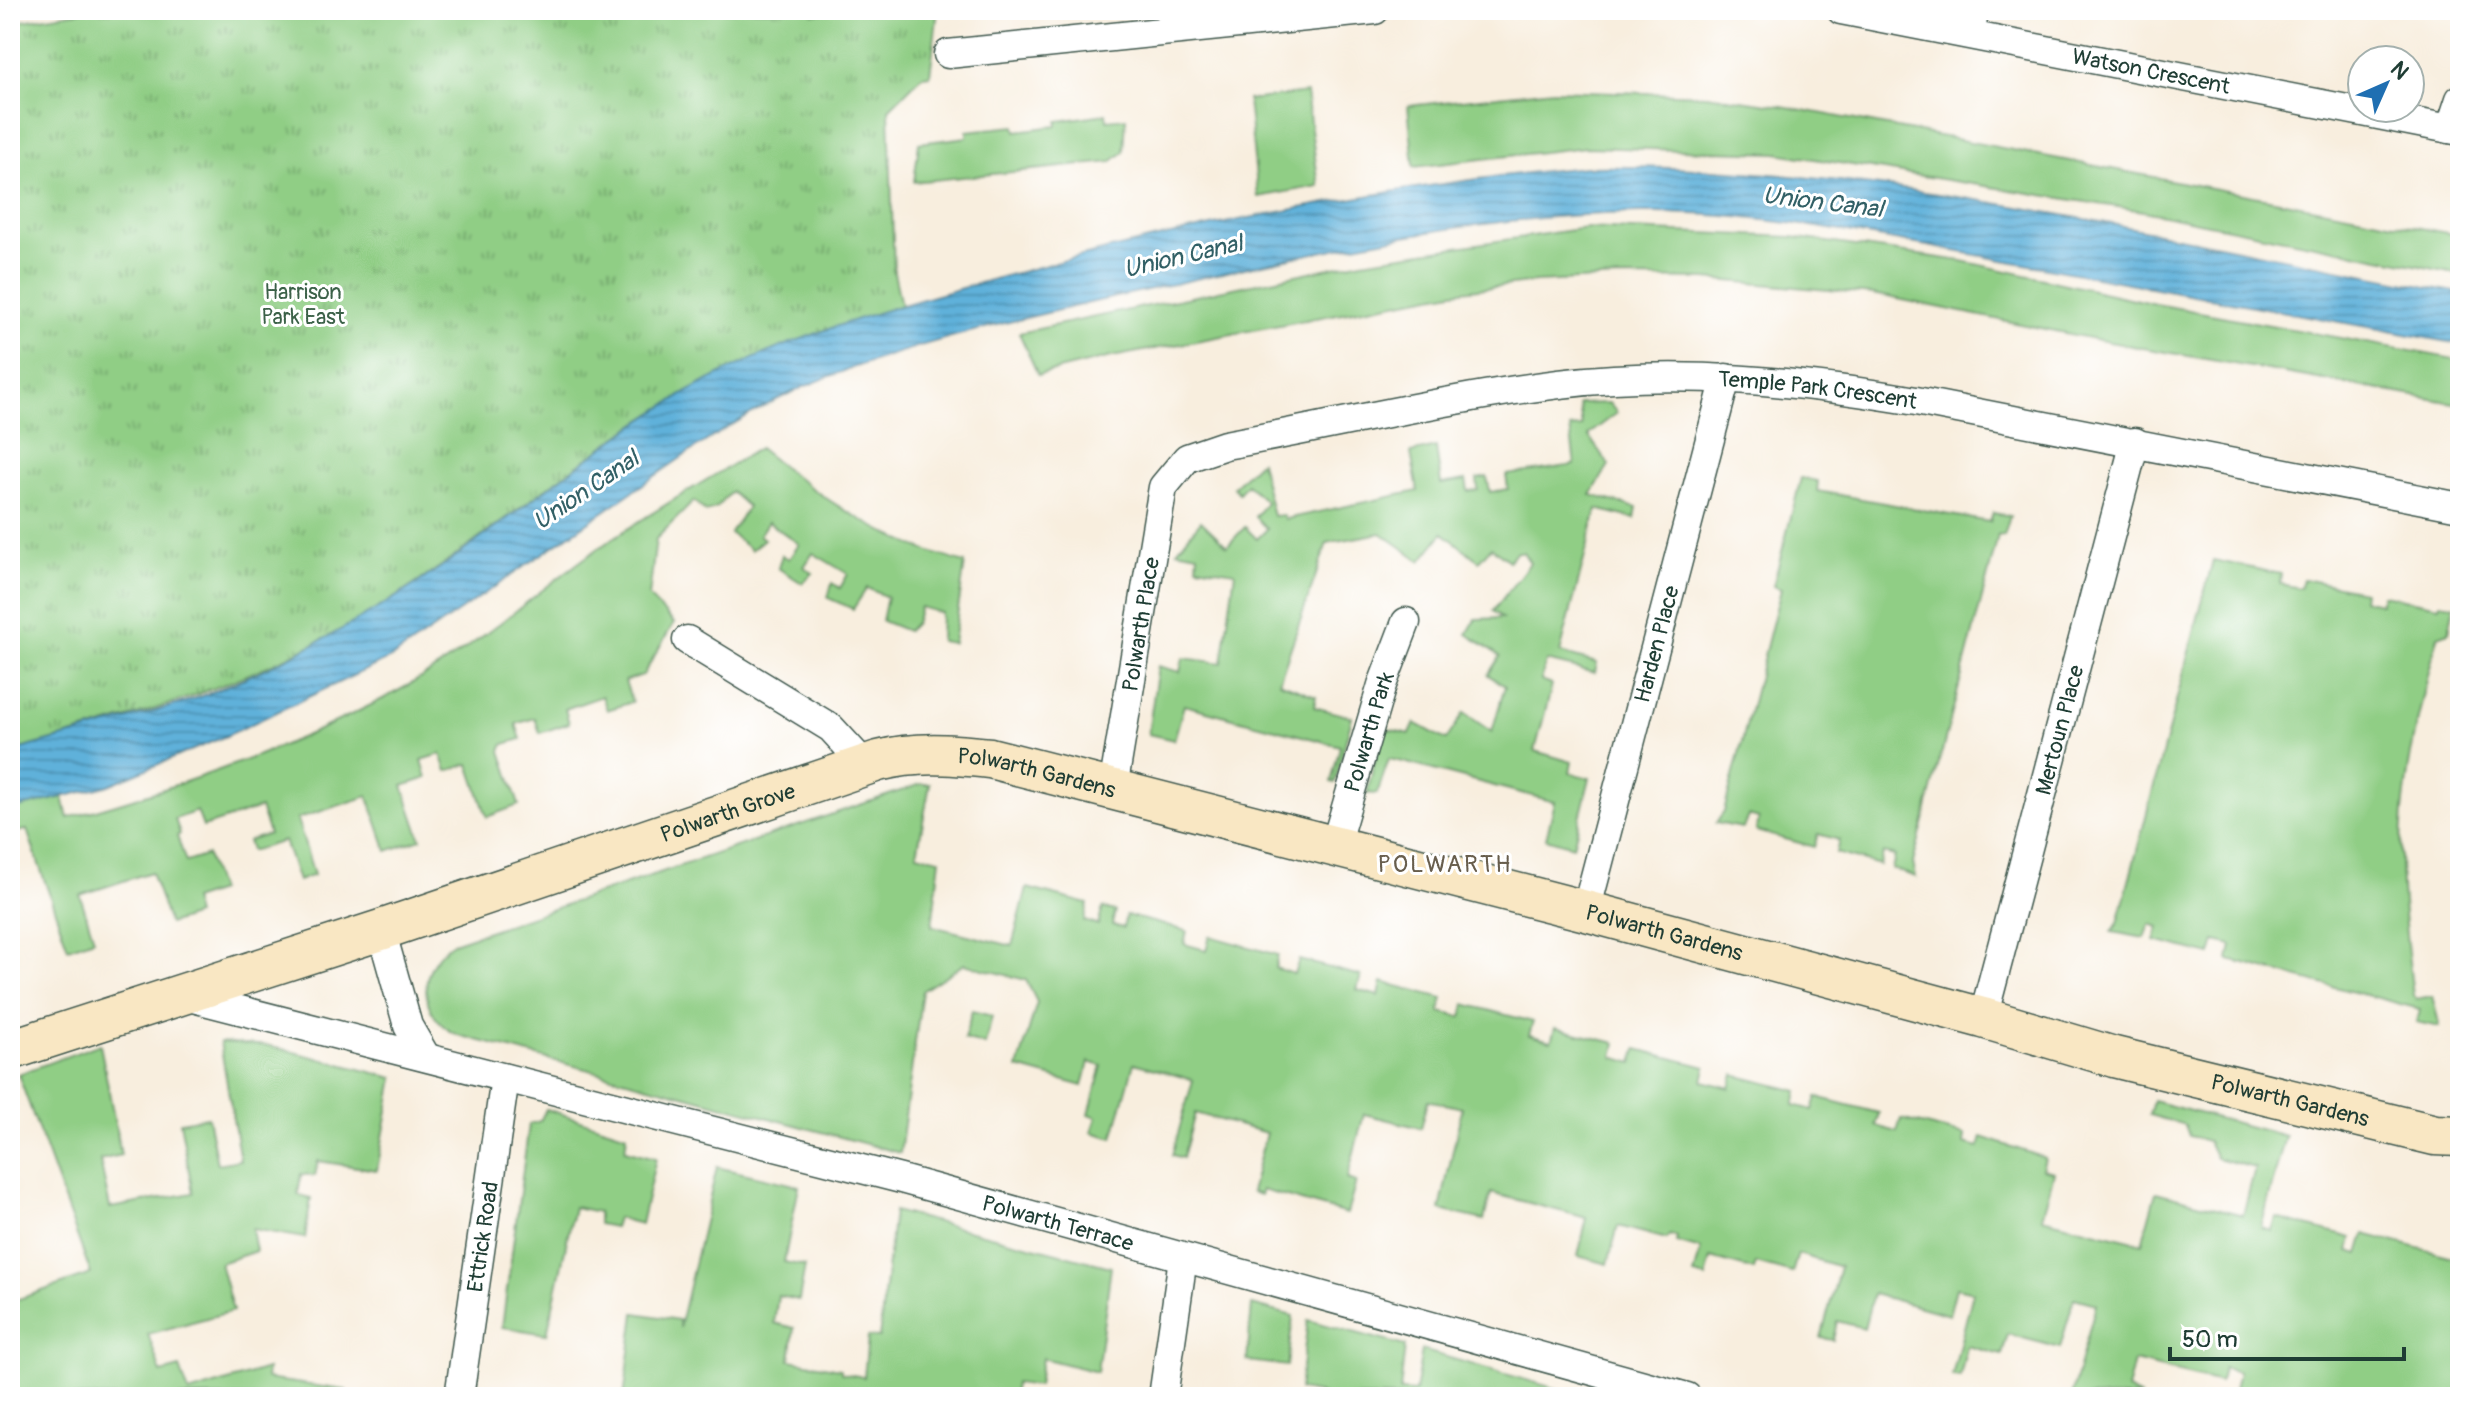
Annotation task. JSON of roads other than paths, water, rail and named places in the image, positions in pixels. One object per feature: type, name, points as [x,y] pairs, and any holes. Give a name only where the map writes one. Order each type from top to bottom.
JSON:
[{"type":"street","points":[[948,54],[1279,15],[1375,10]]},
{"type":"street","name":"Watson Crescent","points":[[1841,10],[1972,22],[2455,130]]},
{"type":"street","points":[[2455,130],[2460,99]]},
{"type":"street","name":"Temple Park Crescent","points":[[1177,466],[1210,449],[1529,388],[1589,381],[1726,378],[1834,387],[2135,442],[2460,507]]},
{"type":"street","name":"Harden Place","points":[[1586,911],[1726,378]]},
{"type":"street","name":"Mertoun Place","points":[[1983,1018],[2133,461],[2135,442]]},
{"type":"street","name":"Polwarth Place","points":[[1113,788],[1159,502],[1163,487],[1177,466]]},
{"type":"street","name":"Polwarth Park","points":[[1335,845],[1382,685],[1406,622]]},
{"type":"street","points":[[687,640],[831,728],[865,765]]},
{"type":"street","name":"Polwarth Gardens","points":[[865,765],[907,755],[946,753],[990,758],[1586,911],[2276,1099],[2435,1135],[2460,1136]]},
{"type":"street","name":"Polwarth Grove","points":[[381,930],[865,765]]},
{"type":"street","points":[[10,1050],[381,930],[408,1026],[426,1057]]},
{"type":"street","points":[[256,971],[263,993],[285,1021]]},
{"type":"street","name":"Polwarth Terrace","points":[[180,995],[901,1179],[1671,1395]]},
{"type":"street","name":"Ettrick Road","points":[[459,1397],[505,1078]]},
{"type":"street","points":[[1163,1397],[1183,1258]]},
{"type":"water","name":"Union Canal","points":[[1585,167],[1696,169],[1806,177],[1916,191],[2134,228],[2460,293],[2460,344],[1869,235],[1731,217],[1641,213],[1577,215],[1448,229],[1319,252],[1009,322],[890,355],[813,383],[752,413],[694,449],[393,657],[226,736],[106,786],[10,810],[10,752],[199,697],[316,643],[424,578],[664,406],[707,381],[779,348],[929,297],[1148,240],[1365,196]]},
{"type":"district","name":"POLWARTH","points":[[1445,864]]},
{"type":"park label","name":"Harrison Park East","points":[[303,304]]}]
